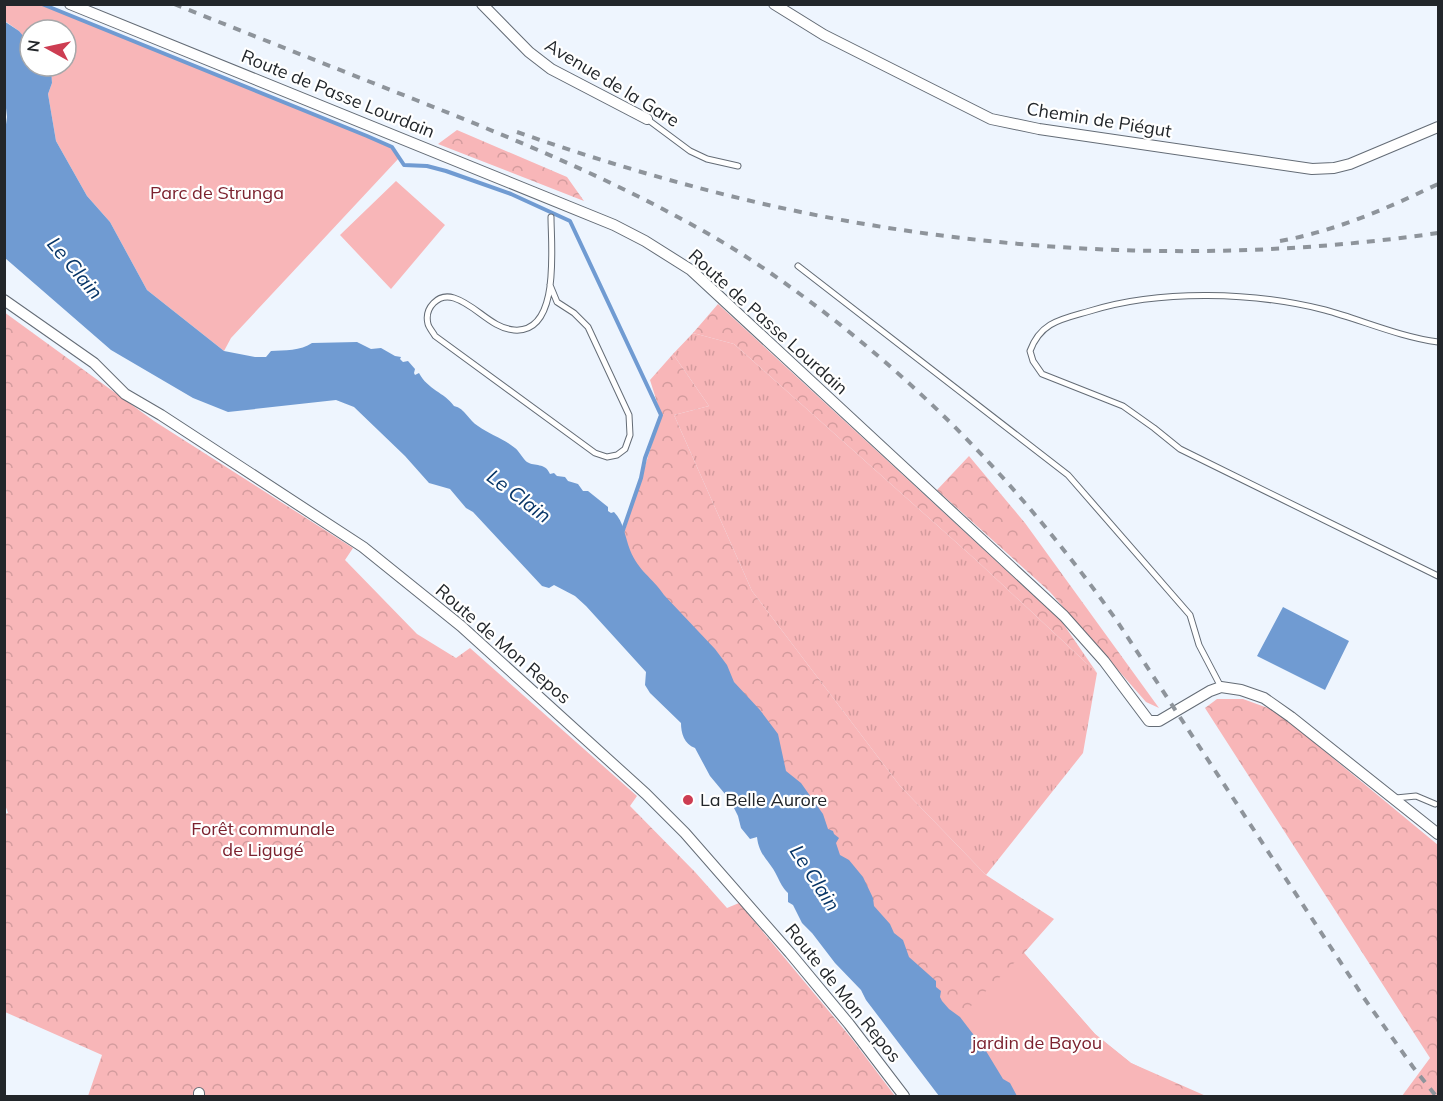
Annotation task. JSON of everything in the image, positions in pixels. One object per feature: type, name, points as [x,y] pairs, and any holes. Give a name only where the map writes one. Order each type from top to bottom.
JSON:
[{"type":"street","name":"Route de Passe Lourdain","points":[[70,4],[614,225],[645,241],[691,270],[1064,616],[1104,661],[1149,721],[1159,721],[1221,687]]},
{"type":"street","name":"Avenue de la Gare","points":[[482,4],[529,52],[551,69],[647,119]]},
{"type":"street","name":"Chemin de Piégut","points":[[774,4],[824,34],[991,119],[1039,129],[1312,169],[1334,168],[1350,164],[1438,127]]},
{"type":"street","name":"Route de Mon Repos","points":[[4,300],[94,363],[125,394],[161,415],[363,547],[461,626],[686,833],[849,1024],[904,1096]]},
{"type":"street","points":[[1221,687],[1241,690],[1264,698],[1396,798],[1438,834]]},
{"type":"lane","name":"Avenue de la Gare","points":[[647,119],[690,151],[707,159],[738,166]]},
{"type":"lane","points":[[550,285],[557,302],[588,327],[628,415],[630,435],[625,449],[617,455],[607,457],[595,453],[435,336],[428,326],[427,315],[432,304],[440,298],[451,297],[464,302],[490,321],[514,330],[527,328],[541,319],[548,305],[550,285],[551,217]]},
{"type":"lane","points":[[798,266],[1068,475],[1190,615],[1199,645],[1221,687]]},
{"type":"lane","points":[[1438,342],[1299,304],[1220,295],[1114,303],[1043,328],[1034,340],[1030,351],[1033,361],[1042,374],[1062,384],[1123,406],[1180,449],[1438,576]]},
{"type":"lane","points":[[1396,798],[1416,796],[1435,804]]},
{"type":"green space","name":"Parc de Strunga","points":[[5,5],[42,5],[74,18],[18,18],[18,30],[5,21]]},
{"type":"green space","name":"Parc de Strunga","points":[[78,20],[392,147],[399,158],[231,338],[224,351],[147,290],[110,222],[87,196],[56,141],[48,94],[51,78],[78,78]]},
{"type":"green space","points":[[457,130],[567,177],[584,201],[438,144]]},
{"type":"green space","points":[[396,181],[445,225],[391,289],[340,235]]},
{"type":"green space","points":[[718,304],[1062,622],[1097,673],[976,560],[734,344],[693,333]]},
{"type":"green space","name":"Forêt communale de Ligugé","points":[[4,312],[154,421],[353,548],[345,560],[417,634],[456,658],[470,648],[637,796],[630,806],[727,908],[739,903],[852,1039],[895,1096],[88,1096],[102,1055],[5,1012],[4,814],[8,813],[4,802]]},
{"type":"green space","points":[[693,333],[734,344],[976,560],[1097,673],[1083,753],[986,875],[900,786],[752,591],[674,415],[709,406],[673,354]]},
{"type":"green space","points":[[673,354],[709,406],[674,415],[752,591],[900,786],[986,875],[1054,919],[1024,953],[1095,1034],[1131,1063],[1206,1096],[997,1096],[612,571],[661,415],[650,380]]},
{"type":"green space","points":[[969,456],[1025,523],[1159,708],[1146,702],[1050,592],[937,490]]},
{"type":"green space","points":[[1217,699],[1243,699],[1276,711],[1438,845],[1438,1096],[1402,1096],[1430,1058],[1205,708]]},
{"type":"green space","name":"jardin de Bayou","points":[[1024,953],[1095,1034],[1131,1063],[1197,1096],[1014,1096],[960,1017]]},
{"type":"water","name":"Le Clain","points":[[4,21],[18,30],[18,78],[52,78],[48,94],[56,141],[87,196],[110,222],[147,290],[224,351],[266,357],[271,351],[298,349],[312,343],[357,342],[371,349],[381,348],[401,357],[403,362],[408,361],[415,369],[415,375],[419,373],[427,383],[454,406],[461,409],[475,424],[511,445],[527,462],[543,466],[550,474],[554,473],[578,484],[583,491],[588,491],[608,507],[608,511],[614,512],[622,525],[637,564],[715,649],[727,665],[734,682],[778,734],[786,771],[801,783],[823,814],[828,829],[839,838],[836,843],[840,855],[849,860],[863,877],[873,898],[874,906],[890,924],[894,933],[903,940],[909,957],[936,981],[936,987],[941,991],[942,1001],[960,1017],[986,1051],[1003,1079],[1010,1083],[1017,1096],[939,1096],[866,1000],[861,990],[802,923],[793,905],[788,902],[788,893],[762,854],[757,837],[750,839],[741,828],[730,800],[710,776],[695,748],[684,738],[681,723],[650,693],[645,685],[646,672],[575,596],[554,585],[549,588],[542,586],[450,489],[429,483],[405,456],[354,407],[336,400],[228,412],[193,398],[111,350],[5,258],[4,139],[7,117],[4,90]]},
{"type":"water","points":[[1283,607],[1349,641],[1325,690],[1257,656]]},
{"type":"waterway","points":[[42,4],[392,147],[404,165],[427,166],[446,171],[511,194],[570,221],[661,415],[622,533]]},
{"type":"railway","points":[[174,4],[495,132],[611,183],[687,222],[768,271],[878,356],[917,391],[988,462],[1022,499],[1086,579],[1117,621],[1364,998],[1436,1096]]},
{"type":"railway","points":[[517,132],[641,172],[768,205],[853,222],[998,242],[1145,251],[1219,251],[1292,248],[1438,233]]},
{"type":"railway","points":[[1280,241],[1301,237],[1361,218],[1438,184]]},
{"type":"place","name":"La Belle Aurore","points":[[688,800]]}]
